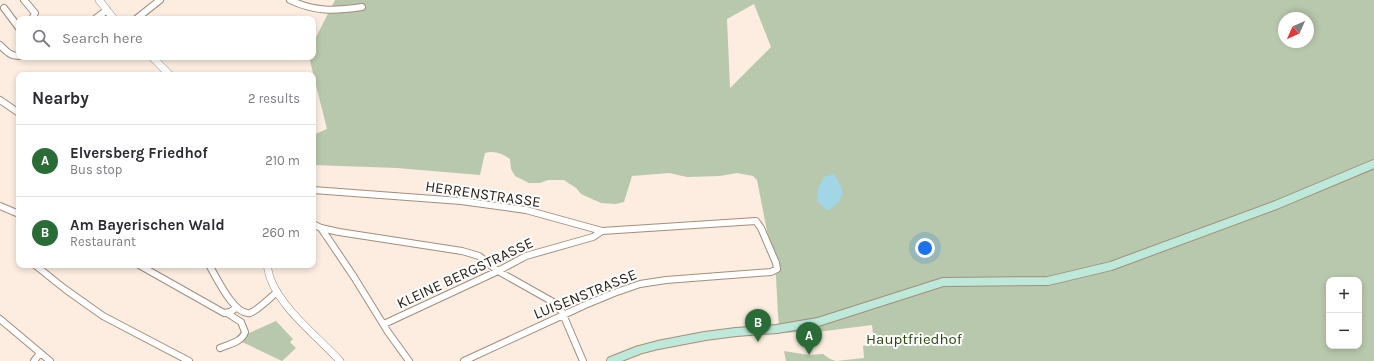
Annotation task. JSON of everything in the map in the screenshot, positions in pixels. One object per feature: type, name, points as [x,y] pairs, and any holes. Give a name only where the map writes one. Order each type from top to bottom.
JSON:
[{"type":"main road","points":[[611,361],[639,350],[705,336],[794,327],[818,322],[943,282],[1048,281],[1111,266],[1276,205],[1374,164]]},
{"type":"street","points":[[24,0],[35,13],[34,16]]},
{"type":"street","points":[[99,0],[112,16]]},
{"type":"street","points":[[140,16],[160,0]]},
{"type":"street","points":[[290,0],[306,7],[319,10],[339,10],[362,7]]},
{"type":"street","points":[[4,8],[16,24]]},
{"type":"street","points":[[99,16],[107,10]]},
{"type":"street","points":[[0,44],[8,53],[16,56]]},
{"type":"street","points":[[155,60],[167,72]]},
{"type":"street","points":[[0,100],[16,111]]},
{"type":"street","name":"HERRENSTRASSE","points":[[316,190],[461,201],[526,210],[602,231],[756,221],[761,228],[776,263],[777,269],[771,272]]},
{"type":"street","points":[[0,206],[16,213]]},
{"type":"street","points":[[316,226],[321,228],[462,251],[479,256],[498,271],[554,303],[563,316],[584,361]]},
{"type":"street","points":[[321,228],[354,277],[388,332],[409,361]]},
{"type":"street","name":"KLEINE BERGSTRASSE","points":[[384,324],[498,271],[526,256],[593,237],[602,231]]},
{"type":"street","points":[[39,268],[103,316],[189,361]]},
{"type":"street","points":[[144,268],[241,322],[245,332],[244,336],[241,339],[220,348]]},
{"type":"street","points":[[211,268],[236,308],[241,311],[250,313],[277,292]]},
{"type":"street","points":[[268,268],[271,280],[277,292],[295,314],[340,361]]},
{"type":"street","name":"LUISENSTRASSE","points":[[464,361],[614,293],[640,284],[666,280],[771,272]]},
{"type":"street","points":[[227,313],[236,308]]},
{"type":"street","points":[[0,319],[50,361]]},
{"type":"street","points":[[34,361],[40,353]]},
{"type":"green space","name":"Hauptfriedhof","points":[[335,0],[1374,0],[1374,159],[1271,204],[1374,168],[1374,361],[836,361],[864,358],[863,346],[874,344],[872,325],[825,331],[780,333],[776,277],[757,180],[753,176],[737,173],[720,176],[687,177],[669,173],[632,176],[624,202],[616,204],[601,203],[581,194],[576,188],[564,180],[548,180],[540,183],[529,183],[515,176],[511,169],[510,159],[495,152],[485,153],[480,175],[397,168],[316,165],[316,134],[327,129],[316,85],[316,72],[313,72],[310,60],[316,60],[316,37]],"holes":[[[754,4],[771,47],[730,88],[727,19]]]},
{"type":"green space","points":[[276,321],[293,339],[290,342],[296,348],[282,361],[240,341],[247,334]]},
{"type":"green space","points":[[784,351],[809,355],[823,354],[836,361],[786,361]]},
{"type":"water","points":[[834,174],[843,193],[838,203],[828,211],[817,201],[818,189],[824,177]]},
{"type":"place","name":"Am Bayerischen Wald","points":[[758,342]]},
{"type":"place","name":"Elversberg Friedhof","points":[[809,355]]}]
